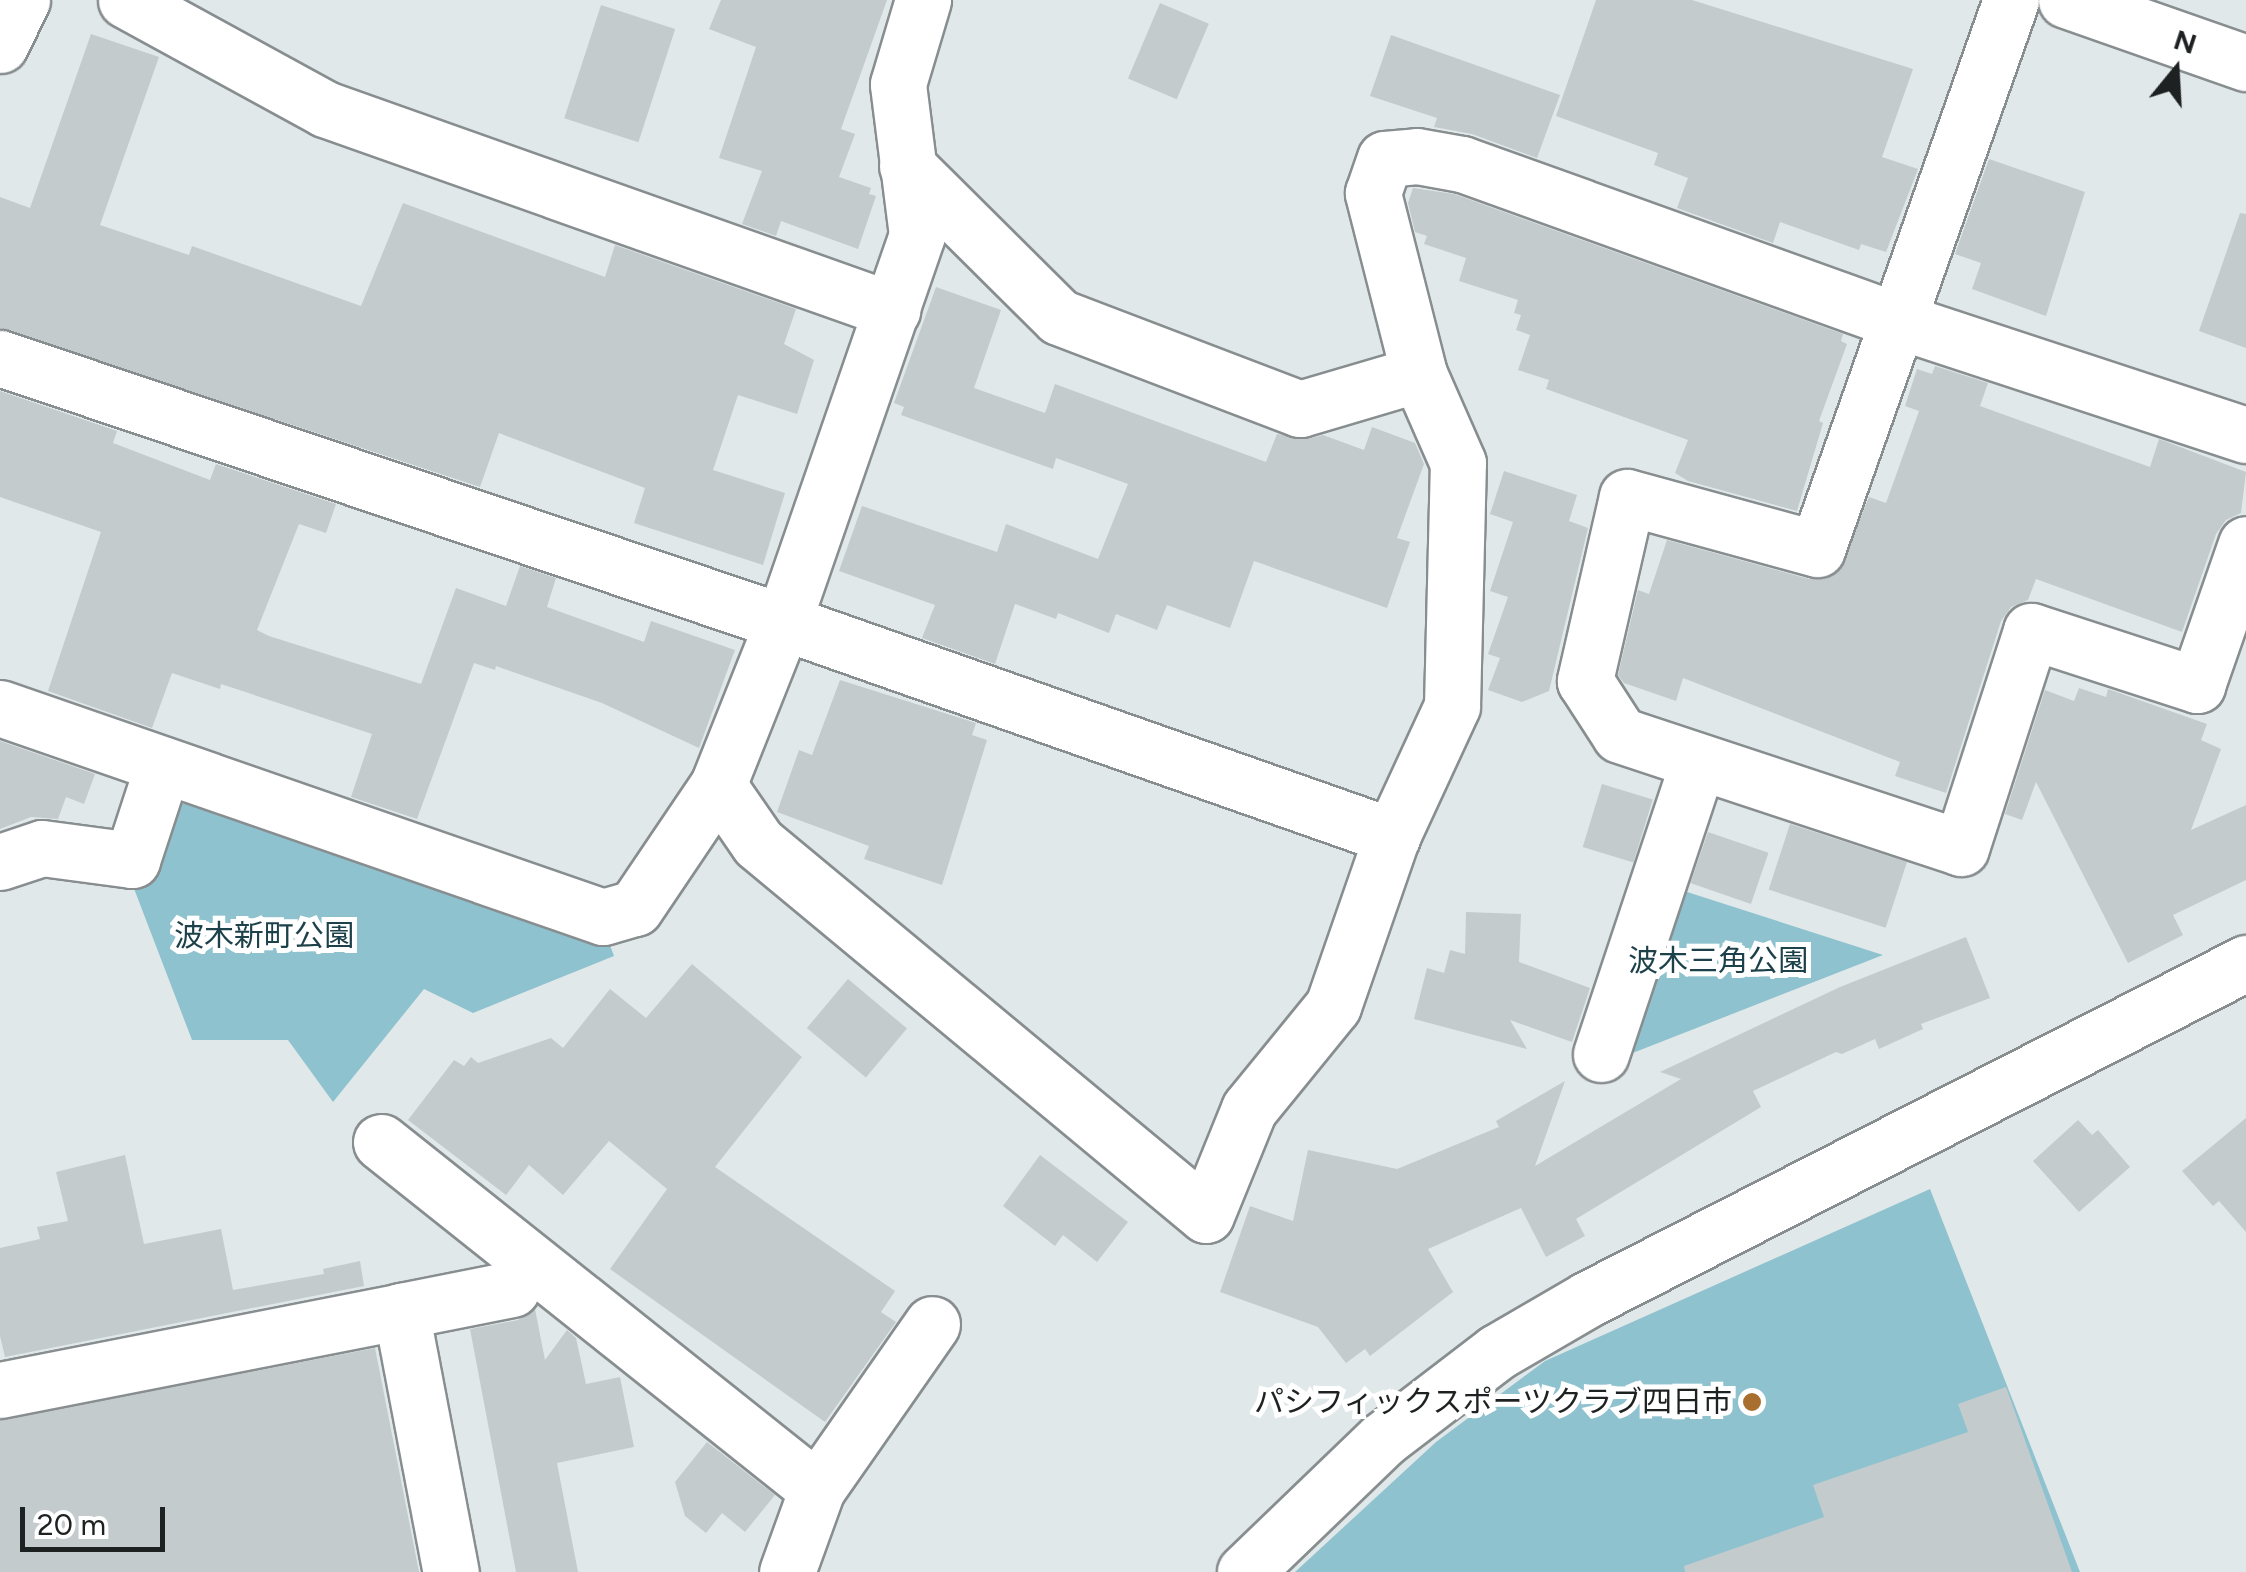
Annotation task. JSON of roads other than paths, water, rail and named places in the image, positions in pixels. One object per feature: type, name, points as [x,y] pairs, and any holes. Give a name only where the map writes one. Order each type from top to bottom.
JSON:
[{"type":"street","points":[[0,45],[22,0]]},
{"type":"street","points":[[126,0],[325,109],[892,310]]},
{"type":"street","points":[[0,708],[603,916],[635,908],[718,784],[783,622],[917,234],[898,84],[923,0]]},
{"type":"street","points":[[2011,0],[1817,549],[1627,497],[1584,681],[1620,735],[1962,848],[2031,631],[2198,685],[2246,544]]},
{"type":"street","points":[[2066,0],[2246,64]]},
{"type":"street","points":[[718,784],[758,842],[1206,1214],[1248,1109],[1333,1006],[1392,836],[1452,706],[1458,463],[1420,374],[1373,193],[1385,160],[1417,156],[1462,164],[1900,321],[2246,435]]},
{"type":"street","points":[[908,166],[1059,316],[1300,409],[1420,374]]},
{"type":"street","points":[[0,358],[783,622],[1392,836]]},
{"type":"street","points":[[1602,1054],[1698,763]]},
{"type":"street","points":[[0,862],[42,848],[132,860],[163,765]]},
{"type":"street","points":[[1245,1572],[1382,1440],[1497,1352],[1606,1290],[2246,963]]},
{"type":"street","points":[[382,1142],[818,1489]]},
{"type":"street","points":[[0,1390],[512,1289]]},
{"type":"street","points":[[402,1312],[451,1572]]},
{"type":"street","points":[[787,1572],[818,1489],[932,1324]]},
{"type":"place","name":"パシフィックスポーツクラブ四日市","points":[[1752,1402]]},
{"type":"park label","name":"波木新町公園","points":[[264,936]]},
{"type":"park label","name":"波木三角公園","points":[[1718,961]]}]
